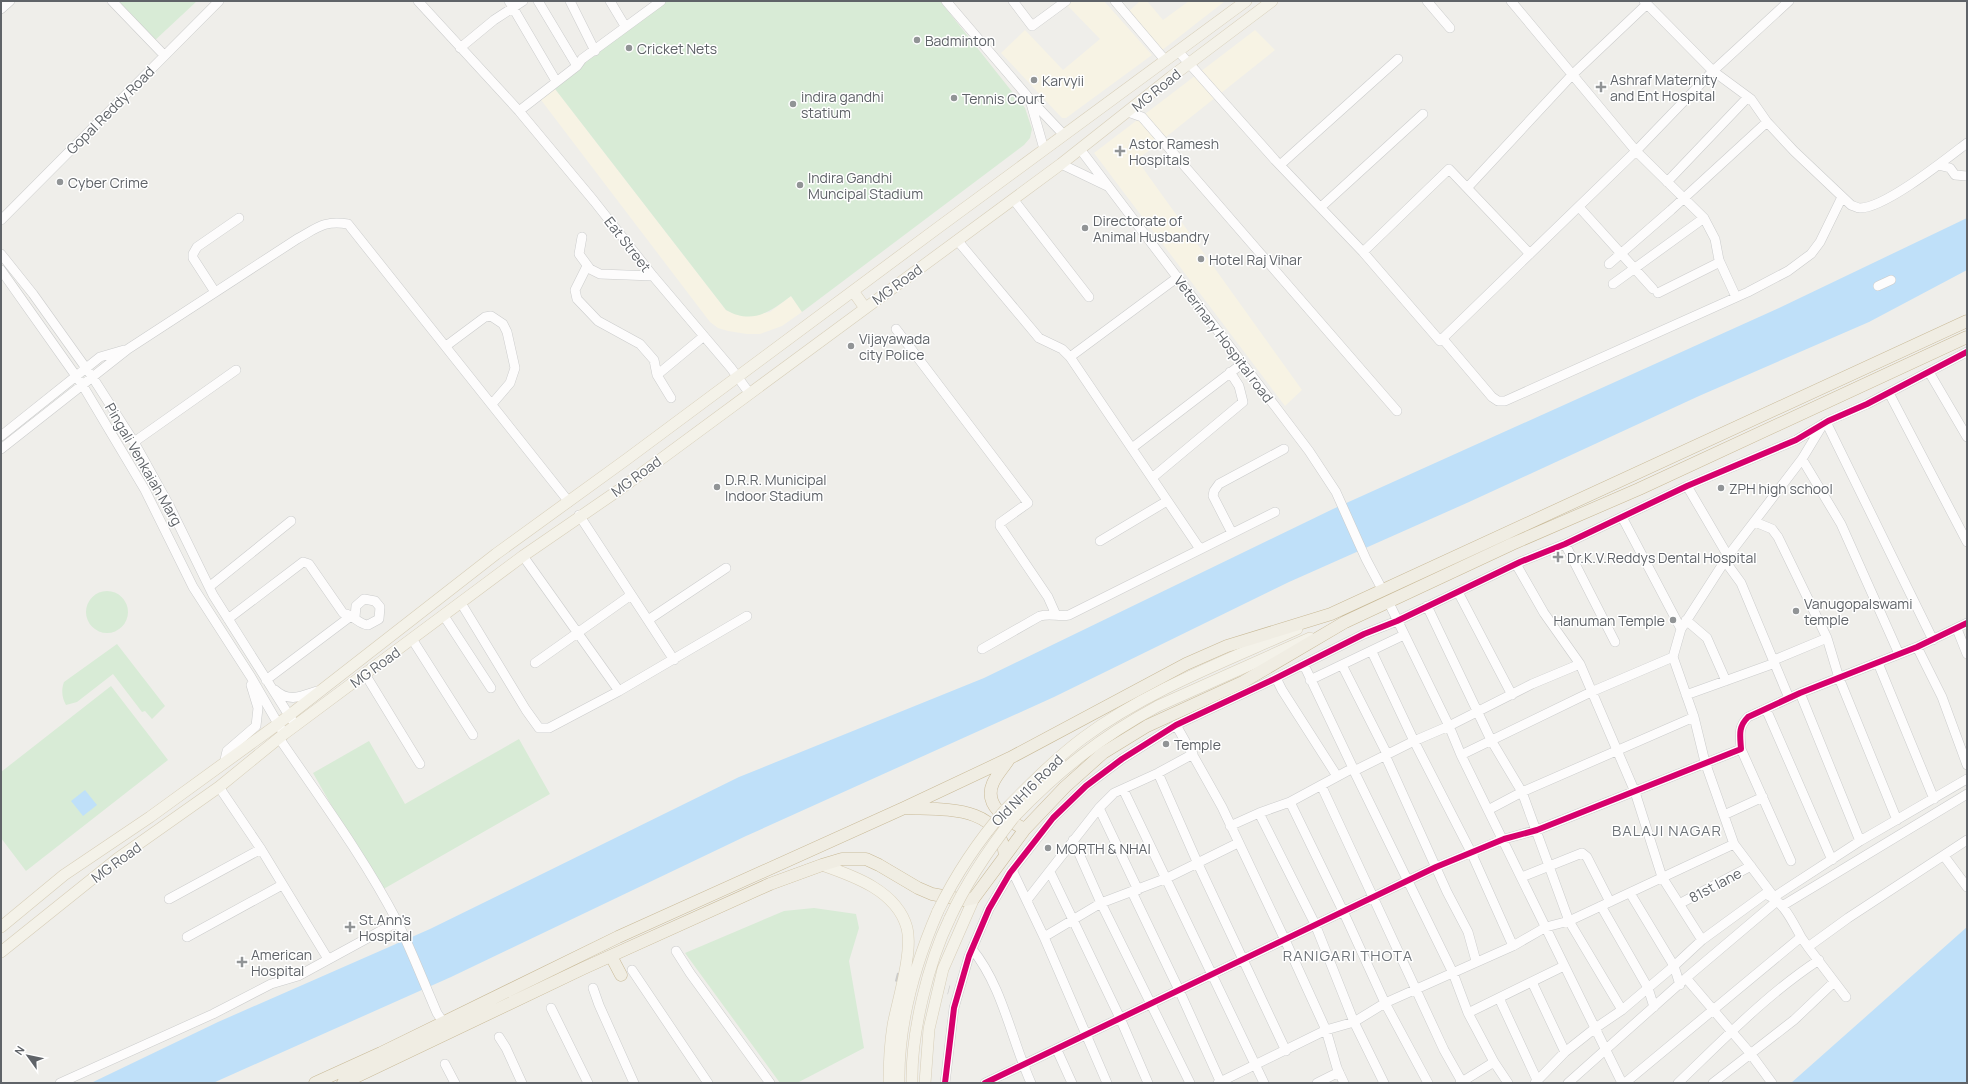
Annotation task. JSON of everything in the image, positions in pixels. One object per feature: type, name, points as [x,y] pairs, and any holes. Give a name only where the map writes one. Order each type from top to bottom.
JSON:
[{"type":"highway","points":[[343,1083],[383,1058],[440,1017],[904,808],[1010,758],[1186,664],[1226,646],[1330,614],[1383,591],[1967,321]]},
{"type":"highway","points":[[314,1083],[383,1058],[770,884],[842,859],[866,859],[879,864],[918,888],[932,894],[964,900],[974,898],[1025,829],[1064,787],[1103,753],[1147,726],[1243,682],[1345,622],[1389,603],[1512,544],[1646,486],[1967,337]]},
{"type":"highway","points":[[1010,758],[994,782],[990,796],[992,804],[998,811],[1015,825],[1025,829]]},
{"type":"highway","points":[[904,808],[950,811],[978,816],[996,831],[1004,844],[1005,856]]},
{"type":"highway","points":[[837,838],[842,859]]},
{"type":"highway","points":[[611,956],[621,975]]},
{"type":"main road","name":"MG Road","points":[[1,927],[64,875],[224,764],[278,724],[496,554],[569,502],[737,376],[1246,1]]},
{"type":"main road","name":"MG Road","points":[[1,952],[117,859],[219,788],[282,736],[523,556],[580,515],[619,490],[1061,164],[1272,1]]},
{"type":"main road","points":[[853,291],[865,308]]},
{"type":"main road","name":"Old NH16 Road","points":[[912,1083],[915,1035],[929,976],[950,918],[961,894],[1010,813],[1036,777],[1062,755],[1112,718],[1161,691],[1330,614]]},
{"type":"main road","name":"Old NH16 Road","points":[[899,1083],[904,1027],[914,977],[926,938],[938,911],[964,863],[985,833],[1075,759],[1135,718],[1158,706],[1345,622]]},
{"type":"main road","points":[[822,865],[853,876],[874,888],[887,898],[900,912],[907,929],[908,951],[893,1026],[888,1083]]},
{"type":"main road","points":[[925,1083],[929,1029],[942,969],[974,898]]},
{"type":"street","points":[[1,9],[10,1]]},
{"type":"street","points":[[112,1],[164,55]]},
{"type":"street","name":"Eat Street","points":[[419,1],[460,48],[519,111],[594,201],[653,276],[737,376],[750,394]]},
{"type":"street","points":[[460,48],[510,5],[524,1]]},
{"type":"street","points":[[538,1],[577,66]]},
{"type":"street","points":[[570,1],[595,51]]},
{"type":"street","points":[[610,1],[626,26]]},
{"type":"street","points":[[946,1],[1029,98],[1064,135]]},
{"type":"street","points":[[1013,1],[1032,26],[1063,2]]},
{"type":"street","points":[[1115,1],[1165,60]]},
{"type":"street","points":[[1427,1],[1450,28]]},
{"type":"street","points":[[1178,51],[1280,165],[1363,252],[1440,341],[1636,151],[1713,71],[1788,1]]},
{"type":"street","points":[[519,111],[577,66],[582,59],[595,51],[659,2]]},
{"type":"street","points":[[1514,2],[1572,75],[1636,151],[1704,218],[1715,239],[1720,262],[1736,297]]},
{"type":"street","points":[[1468,187],[1572,75],[1645,2],[1713,71],[1748,97],[1767,122],[1851,205],[1859,208],[1881,201],[1922,177],[1967,143]]},
{"type":"street","name":"Gopal Reddy Road","points":[[1,220],[164,55],[213,3]]},
{"type":"street","points":[[510,5],[556,81]]},
{"type":"street","points":[[1280,165],[1398,59]]},
{"type":"street","points":[[1668,182],[1748,97]]},
{"type":"street","points":[[1029,98],[1044,149]]},
{"type":"street","points":[[1128,112],[1142,117],[1396,411]]},
{"type":"street","points":[[1321,207],[1423,114]]},
{"type":"street","points":[[1609,264],[1685,198],[1767,122]]},
{"type":"street","name":"Veterinary Hospital road","points":[[1080,149],[1309,451],[1336,492],[1366,559],[1383,591]]},
{"type":"street","points":[[1061,164],[1110,187]]},
{"type":"street","points":[[1938,165],[1950,168],[1955,175],[1967,176]]},
{"type":"street","points":[[1363,252],[1449,169],[1468,187],[1530,254]]},
{"type":"street","points":[[1442,338],[1492,397],[1498,401],[1505,401],[1736,297],[1788,271],[1811,254],[1820,242],[1842,197]]},
{"type":"street","points":[[1013,199],[1089,297]]},
{"type":"street","points":[[1578,207],[1622,252],[1634,268],[1656,291],[1720,262]]},
{"type":"street","points":[[216,292],[194,258],[193,254],[197,247],[239,218]]},
{"type":"street","points":[[1613,284],[1704,218]]},
{"type":"street","points":[[1,449],[128,349],[297,239],[326,223],[334,222],[348,224],[569,502]]},
{"type":"street","points":[[582,237],[579,254],[593,272],[600,274],[653,276]]},
{"type":"street","points":[[957,240],[1038,338],[1062,349],[1070,357],[1200,549]]},
{"type":"street","name":"Pingali Venkaiah Marg","points":[[1,254],[33,294],[93,378],[134,442],[183,532],[209,587],[267,682],[296,726]]},
{"type":"street","points":[[587,266],[574,290],[577,299],[598,321],[640,344],[654,360],[657,376],[671,398]]},
{"type":"street","name":"Pingali Venkaiah Marg","points":[[1,270],[76,376],[145,490],[193,587],[250,677],[278,724],[282,736],[349,841],[398,925],[440,1017]]},
{"type":"street","points":[[1070,357],[1178,277]]},
{"type":"street","points":[[1878,286],[1891,280]]},
{"type":"street","points":[[446,346],[485,317],[491,316],[503,324],[507,332],[515,368],[510,383],[492,404]]},
{"type":"street","points":[[896,329],[1028,503],[1000,523],[1000,526],[1048,597],[1056,615]]},
{"type":"street","points":[[657,376],[704,336]]},
{"type":"street","points":[[1,436],[100,357],[128,349]]},
{"type":"street","points":[[946,1083],[954,1008],[972,949],[989,909],[1012,870],[1053,818],[1086,786],[1122,759],[1176,725],[1304,665],[1364,634],[1397,621],[1516,564],[1565,544],[1687,486],[1796,440],[1825,423],[1965,356]]},
{"type":"street","points":[[1132,448],[1243,363]]},
{"type":"street","points":[[134,442],[236,370]]},
{"type":"street","points":[[1152,478],[1242,402],[1239,386],[1230,372]]},
{"type":"street","points":[[1929,372],[1967,437]]},
{"type":"street","points":[[1889,393],[1967,542]]},
{"type":"street","points":[[1825,423],[1802,459],[1726,558],[1681,629],[1673,657],[1694,717],[1705,762],[1734,844],[1778,901],[1808,947],[1846,996]]},
{"type":"street","points":[[1825,423],[1933,640]]},
{"type":"street","points":[[1232,533],[1214,496],[1214,491],[1219,484],[1284,449]]},
{"type":"street","points":[[1802,459],[1841,524],[1899,654]]},
{"type":"street","points":[[1687,486],[1741,583],[1789,698]]},
{"type":"street","points":[[1100,541],[1167,500]]},
{"type":"street","points":[[982,649],[1040,616],[1046,614],[1062,616],[1069,615],[1275,512]]},
{"type":"street","points":[[580,515],[674,660]]},
{"type":"street","points":[[1622,517],[1681,629]]},
{"type":"street","points":[[209,587],[291,521]]},
{"type":"street","points":[[1755,522],[1772,529],[1778,537],[1827,638],[1839,678],[1897,820]]},
{"type":"street","points":[[168,537],[183,532]]},
{"type":"street","points":[[1565,544],[1615,642]]},
{"type":"street","points":[[523,556],[578,631],[619,691]]},
{"type":"street","points":[[228,619],[303,562],[310,564],[343,614],[353,616],[267,682],[283,696],[292,698],[298,698],[320,690]]},
{"type":"street","points":[[1516,564],[1544,614],[1580,664],[1616,752],[1635,792],[1662,877],[1702,940]]},
{"type":"street","points":[[648,620],[726,568]]},
{"type":"street","points":[[1458,592],[1512,695]]},
{"type":"street","points":[[535,663],[578,631],[631,595]]},
{"type":"street","points":[[461,603],[526,710],[539,728],[549,728],[619,691],[747,616]]},
{"type":"street","points":[[1389,603],[1449,726],[1461,755],[1522,876],[1594,1029],[1622,1083]]},
{"type":"street","points":[[1427,606],[1491,740],[1522,792],[1569,921],[1622,1010]]},
{"type":"street","points":[[444,616],[491,688]]},
{"type":"street","points":[[1686,620],[1707,638],[1726,681]]},
{"type":"street","points":[[1790,861],[1741,749],[1740,730],[1742,723],[1748,717],[1800,693],[1916,648],[1967,623]]},
{"type":"street","points":[[1956,629],[1967,654]]},
{"type":"street","points":[[1310,680],[1342,664],[1372,652],[1404,635]]},
{"type":"street","points":[[1686,695],[1726,681],[1827,638]]},
{"type":"street","points":[[412,639],[473,735]]},
{"type":"street","points":[[1916,648],[1942,697],[1967,765]]},
{"type":"street","points":[[1372,652],[1414,741],[1471,852],[1513,946]]},
{"type":"street","points":[[1461,755],[1591,692],[1673,657]]},
{"type":"street","points":[[1878,663],[1934,799]]},
{"type":"street","points":[[1342,664],[1386,755],[1436,867],[1468,932],[1476,961]]},
{"type":"street","points":[[1230,826],[1259,813],[1290,802],[1337,776],[1449,726],[1550,676],[1580,664]]},
{"type":"street","points":[[1304,665],[1453,973],[1468,1012],[1494,1062],[1508,1083]]},
{"type":"street","points":[[365,674],[420,764]]},
{"type":"street","points":[[224,764],[227,751],[256,726],[258,708],[252,690],[250,677]]},
{"type":"street","points":[[1276,678],[1282,690],[1337,776]]},
{"type":"street","points":[[1800,693],[1860,841]]},
{"type":"street","points":[[1766,709],[1832,860]]},
{"type":"street","points":[[1488,810],[1522,792],[1694,717]]},
{"type":"street","points":[[1176,725],[1222,807],[1238,844],[1285,940],[1326,1030],[1344,1083]]},
{"type":"street","points":[[985,1083],[995,1081],[1023,1064],[1057,1050],[1149,1003],[1285,940],[1343,911],[1372,899],[1436,867],[1504,839],[1537,830],[1635,792],[1705,762],[1741,749]]},
{"type":"street","points":[[1027,900],[1050,872],[1073,840],[1114,792],[1158,773],[1192,754]]},
{"type":"street","points":[[1158,773],[1198,864],[1286,1050]]},
{"type":"street","points":[[1568,1083],[1680,985],[1686,978],[1778,901],[1832,860],[1860,841],[1967,779]]},
{"type":"street","points":[[1321,785],[1372,899],[1444,1050],[1461,1082],[1494,1062]]},
{"type":"street","points":[[219,788],[261,849],[328,960]]},
{"type":"street","points":[[1123,789],[1264,1083]]},
{"type":"street","points":[[1778,901],[1967,794]]},
{"type":"street","points":[[1724,815],[1763,798]]},
{"type":"street","points":[[1290,802],[1343,911],[1385,1004],[1428,1083]]},
{"type":"street","points":[[1099,808],[1220,1083],[1326,1030],[1354,1022],[1385,1004],[1476,961],[1513,946],[1546,927],[1569,921],[1734,844]]},
{"type":"street","points":[[1259,813],[1316,924],[1354,1022],[1384,1083]]},
{"type":"street","points":[[1073,840],[1101,903],[1149,1003],[1190,1083]]},
{"type":"street","points":[[1808,947],[1848,918],[1967,840]]},
{"type":"street","points":[[1044,937],[1101,903],[1166,878],[1238,844]]},
{"type":"street","points":[[169,899],[261,849]]},
{"type":"street","points":[[1522,876],[1582,853],[1584,854],[1605,904],[1648,988],[1654,1007]]},
{"type":"street","points":[[1944,856],[1967,888]]},
{"type":"street","name":"81st lane","points":[[1679,904],[1751,866]]},
{"type":"street","points":[[1012,870],[1044,937],[1107,1083]]},
{"type":"street","points":[[1050,872],[1120,1018],[1148,1083]]},
{"type":"street","points":[[187,937],[282,885]]},
{"type":"street","points":[[1630,893],[1674,966],[1680,985]]},
{"type":"street","points":[[1499,998],[1536,1082],[1565,1052],[1594,1029],[1622,1010],[1702,940],[1765,894],[1778,901]]},
{"type":"street","points":[[60,1083],[213,1014],[271,984],[298,976],[398,925]]},
{"type":"street","points":[[1625,1083],[1801,937]]},
{"type":"street","points":[[972,949],[984,964],[992,978],[1031,1083]]},
{"type":"street","points":[[676,951],[690,973],[770,1083]]},
{"type":"street","points":[[1678,1083],[1770,996],[1797,974],[1819,960]]},
{"type":"street","points":[[1468,1012],[1564,966]]},
{"type":"street","points":[[632,970],[708,1083]]},
{"type":"street","points":[[1686,978],[1714,1009],[1772,1083]]},
{"type":"street","points":[[1532,982],[1565,1052]]},
{"type":"street","points":[[1713,1083],[1794,1020],[1834,982]]},
{"type":"street","points":[[593,988],[599,1005],[634,1083]]},
{"type":"street","points":[[949,990],[959,992]]},
{"type":"street","points":[[551,1008],[588,1083]]},
{"type":"street","points":[[499,1037],[506,1048],[522,1083]]},
{"type":"street","points":[[1057,1050],[1072,1083]]},
{"type":"street","points":[[445,1064],[455,1083]]},
{"type":"street","points":[[1317,1083],[1339,1072]]},
{"type":"shaded area","points":[[1071,1],[1104,1],[1152,55],[1066,118],[1062,118],[1001,53],[1025,30],[1063,70],[1100,39],[1067,5]]},
{"type":"shaded area","points":[[1140,1],[1147,1],[1163,20],[1189,1],[1225,1],[1161,51],[1128,12]]},
{"type":"shaded area","points":[[1255,30],[1275,50],[1137,160],[1302,390],[1285,406],[1094,153]]},
{"type":"shaded area","points":[[552,85],[726,310],[732,313],[748,316],[770,312],[791,296],[802,312],[782,326],[760,334],[747,334],[728,331],[718,328],[710,322],[538,96]]},
{"type":"green space","points":[[107,1],[197,1],[152,43]]},
{"type":"green space","name":"Indira Gandhi Muncipal Stadium","points":[[663,1],[940,1],[1025,108],[1032,129],[1030,138],[1024,145],[802,312],[791,296],[776,307],[760,315],[744,316],[735,314],[726,310],[552,85]]},
{"type":"green space","points":[[107,591],[122,597],[128,612],[122,627],[107,633],[92,627],[86,612],[92,597]]},
{"type":"green space","points":[[117,644],[165,706],[152,719],[145,711],[142,712],[113,674],[77,702],[66,705],[62,691],[64,682]]},
{"type":"green space","points":[[111,686],[168,760],[26,871],[1,838],[1,772]]},
{"type":"green space","points":[[519,739],[550,794],[380,891],[313,773],[369,741],[405,804]]},
{"type":"green space","points":[[814,908],[856,914],[859,928],[849,961],[864,1048],[797,1083],[780,1083],[685,953],[784,911]]},
{"type":"water","points":[[1967,218],[1967,270],[1869,322],[1699,396],[1469,502],[1289,582],[1054,697],[746,836],[451,977],[213,1083],[91,1083],[218,1022],[430,929],[739,777],[984,678],[1333,509],[1779,308]]},
{"type":"water","points":[[85,790],[97,805],[83,816],[71,801]]},
{"type":"water","points":[[1967,927],[1967,1083],[1791,1083]]},
{"type":"tunnel","points":[[896,977],[949,990]]},
{"type":"cycle path","points":[[945,1083],[954,1008],[969,956],[989,909],[1010,873],[1053,818],[1086,786],[1122,759],[1176,725],[1270,681],[1364,634],[1397,621],[1520,562],[1565,544],[1687,486],[1796,440],[1828,421],[1867,404],[1967,352]]},
{"type":"cycle path","points":[[985,1083],[1436,867],[1504,839],[1537,830],[1741,749],[1741,728],[1748,717],[1800,693],[1917,647],[1967,623]]},
{"type":"place","name":"Badminton","points":[[917,40]]},
{"type":"place","name":"Cricket Nets","points":[[629,48]]},
{"type":"place","name":"Karvyii","points":[[1034,80]]},
{"type":"place","name":"Ashraf Maternity and Ent Hospital","points":[[1601,87]]},
{"type":"place","name":"Tennis Court","points":[[954,98]]},
{"type":"place","name":"indira gandhi statium","points":[[793,104]]},
{"type":"place","name":"Astor Ramesh Hospitals","points":[[1120,151]]},
{"type":"place","name":"Cyber Crime","points":[[60,182]]},
{"type":"place","name":"Indira Gandhi Muncipal Stadium","points":[[800,185]]},
{"type":"place","name":"Directorate of Animal Husbandry","points":[[1085,228]]},
{"type":"place","name":"Hotel Raj Vihar","points":[[1201,259]]},
{"type":"place","name":"Vijayawada city Police","points":[[851,346]]},
{"type":"place","name":"D.R.R. Municipal Indoor Stadium","points":[[717,487]]},
{"type":"place","name":"ZPH high school","points":[[1721,488]]},
{"type":"place","name":"Dr.K.V.Reddys Dental Hospital","points":[[1558,557]]},
{"type":"place","name":"Vanugopalswami temple","points":[[1796,611]]},
{"type":"place","name":"Hanuman Temple","points":[[1673,620]]},
{"type":"place","name":"Temple","points":[[1166,744]]},
{"type":"place","name":"MORTH & NHAI","points":[[1048,848]]},
{"type":"place","name":"St.Ann's Hospital","points":[[350,927]]},
{"type":"place","name":"American Hospital","points":[[242,962]]},
{"type":"district","name":"BALAJI NAGAR","points":[[1667,830]]},
{"type":"district","name":"RANIGARI THOTA","points":[[1348,955]]}]
